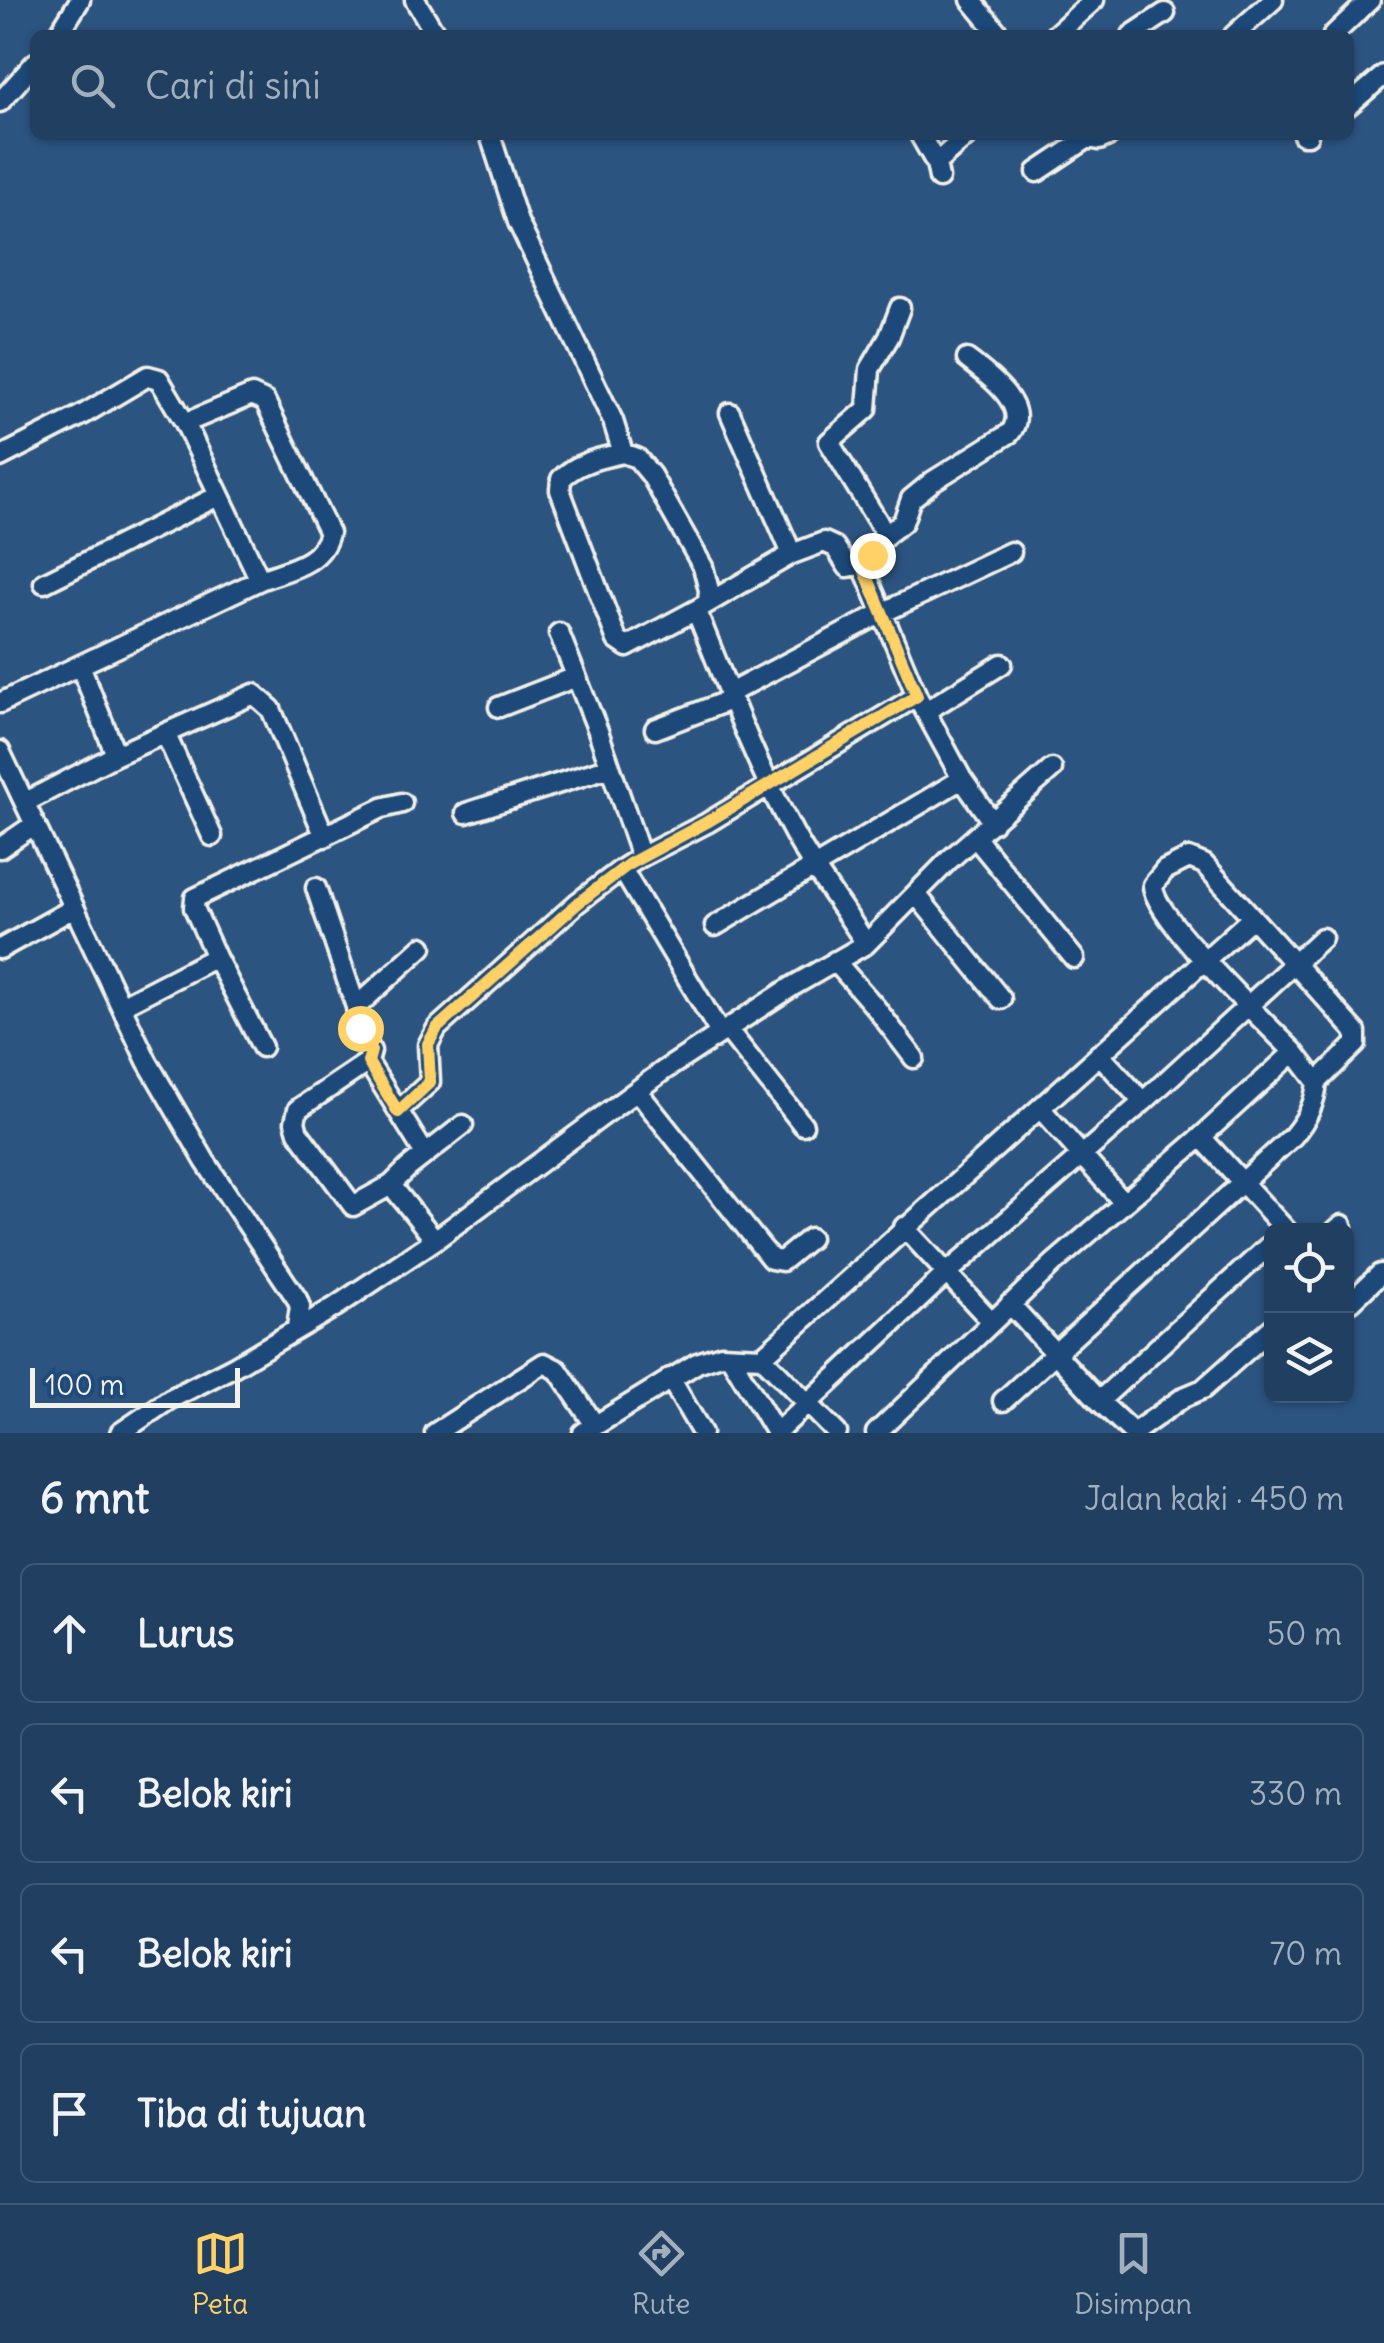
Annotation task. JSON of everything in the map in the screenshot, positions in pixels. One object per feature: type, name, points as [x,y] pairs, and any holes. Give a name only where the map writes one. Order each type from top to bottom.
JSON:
[{"type":"street","points":[[61,30],[80,0]]},
{"type":"street","points":[[414,0],[433,30]]},
{"type":"street","points":[[971,0],[996,30]]},
{"type":"street","points":[[1061,30],[1094,0]]},
{"type":"street","points":[[1239,30],[1272,0]]},
{"type":"street","points":[[1338,30],[1370,0]]},
{"type":"street","points":[[1140,30],[1165,13]]},
{"type":"street","points":[[0,102],[30,68]]},
{"type":"street","points":[[1354,101],[1384,75]]},
{"type":"street","points":[[492,140],[518,222],[624,452]]},
{"type":"street","points":[[922,140],[937,170],[964,140]]},
{"type":"street","points":[[1037,172],[1081,140]]},
{"type":"street","points":[[886,535],[828,442],[868,409],[870,369],[900,308]]},
{"type":"street","points":[[866,944],[814,865],[768,784],[729,697],[702,607],[710,590],[703,567],[651,475],[637,458],[624,452],[587,462],[560,479],[560,490],[617,640],[628,646],[702,607],[792,554],[824,542],[835,547],[848,568],[862,564],[886,535],[903,522],[911,499],[1010,433],[1016,425],[1016,410],[993,379],[967,359]]},
{"type":"street","points":[[0,457],[148,376],[159,379],[185,423],[260,580]]},
{"type":"street","points":[[0,703],[317,557],[326,549],[329,533],[265,401],[252,395],[185,423]]},
{"type":"street","points":[[730,413],[792,554]]},
{"type":"street","points":[[44,583],[218,496]]},
{"type":"street","points":[[654,728],[729,697],[882,612],[1011,552]]},
{"type":"street","points":[[862,564],[922,704],[962,779],[994,822]]},
{"type":"street","points":[[559,633],[642,857]]},
{"type":"street","points":[[398,1112],[430,1082],[428,1044],[437,1028],[578,903],[622,870],[768,784],[1002,664]]},
{"type":"street","points":[[80,665],[116,754]]},
{"type":"street","points":[[498,707],[576,677]]},
{"type":"street","points":[[26,802],[116,754],[166,735],[246,695],[260,696],[272,709],[325,837]]},
{"type":"street","points":[[166,735],[212,836]]},
{"type":"street","points":[[0,751],[146,1061],[205,1161],[297,1299],[297,1328]]},
{"type":"street","points":[[466,814],[610,768]]},
{"type":"street","points":[[120,1433],[435,1240],[724,1030],[866,944],[1052,768]]},
{"type":"street","points":[[714,926],[962,779]]},
{"type":"street","points":[[262,1047],[216,956],[193,904],[196,898],[382,808],[402,802]]},
{"type":"street","points":[[0,848],[35,824]]},
{"type":"street","points":[[975,837],[1074,958]]},
{"type":"street","points":[[1003,1401],[1293,1136],[1308,1117],[1316,1082],[1358,1038],[1197,858],[1182,860],[1165,870],[1153,885],[1154,898],[1205,961],[1294,1052],[1316,1082]]},
{"type":"street","points":[[622,870],[724,1030],[803,1125]]},
{"type":"street","points":[[316,888],[358,1023],[371,1051],[368,1062],[298,1109],[296,1127],[353,1206],[391,1185],[463,1125]]},
{"type":"street","points":[[916,894],[1001,999]]},
{"type":"street","points":[[0,949],[74,908]]},
{"type":"street","points":[[762,1357],[1252,918]]},
{"type":"street","points":[[730,1356],[776,1433],[946,1274],[1143,1102],[1322,938]]},
{"type":"street","points":[[356,1007],[422,946]]},
{"type":"street","points":[[121,1006],[216,956]]},
{"type":"street","points":[[835,961],[914,1058]]},
{"type":"street","points":[[876,1433],[1010,1304],[1294,1052]]},
{"type":"street","points":[[1099,1054],[1143,1102]]},
{"type":"street","points":[[368,1062],[425,1154]]},
{"type":"street","points":[[638,1092],[771,1259],[782,1261],[810,1238]]},
{"type":"street","points":[[1040,1108],[1124,1203]]},
{"type":"street","points":[[1200,1137],[1279,1223]]},
{"type":"street","points":[[391,1185],[435,1240]]},
{"type":"street","points":[[904,1228],[992,1322]]},
{"type":"street","points":[[1099,1400],[1264,1250]]},
{"type":"street","points":[[1354,1302],[1380,1274]]},
{"type":"street","points":[[1010,1304],[1099,1400],[1130,1430],[1136,1431],[1202,1389],[1264,1335]]},
{"type":"street","points":[[435,1433],[544,1362],[558,1370],[589,1429],[670,1378],[707,1359],[730,1356],[762,1357],[836,1433]]},
{"type":"street","points":[[670,1378],[702,1433]]},
{"type":"route","points":[[360,1028],[371,1051],[368,1062],[398,1112],[430,1082],[428,1044],[437,1028],[578,903],[629,864],[707,822],[917,696],[862,564],[872,555]]}]
